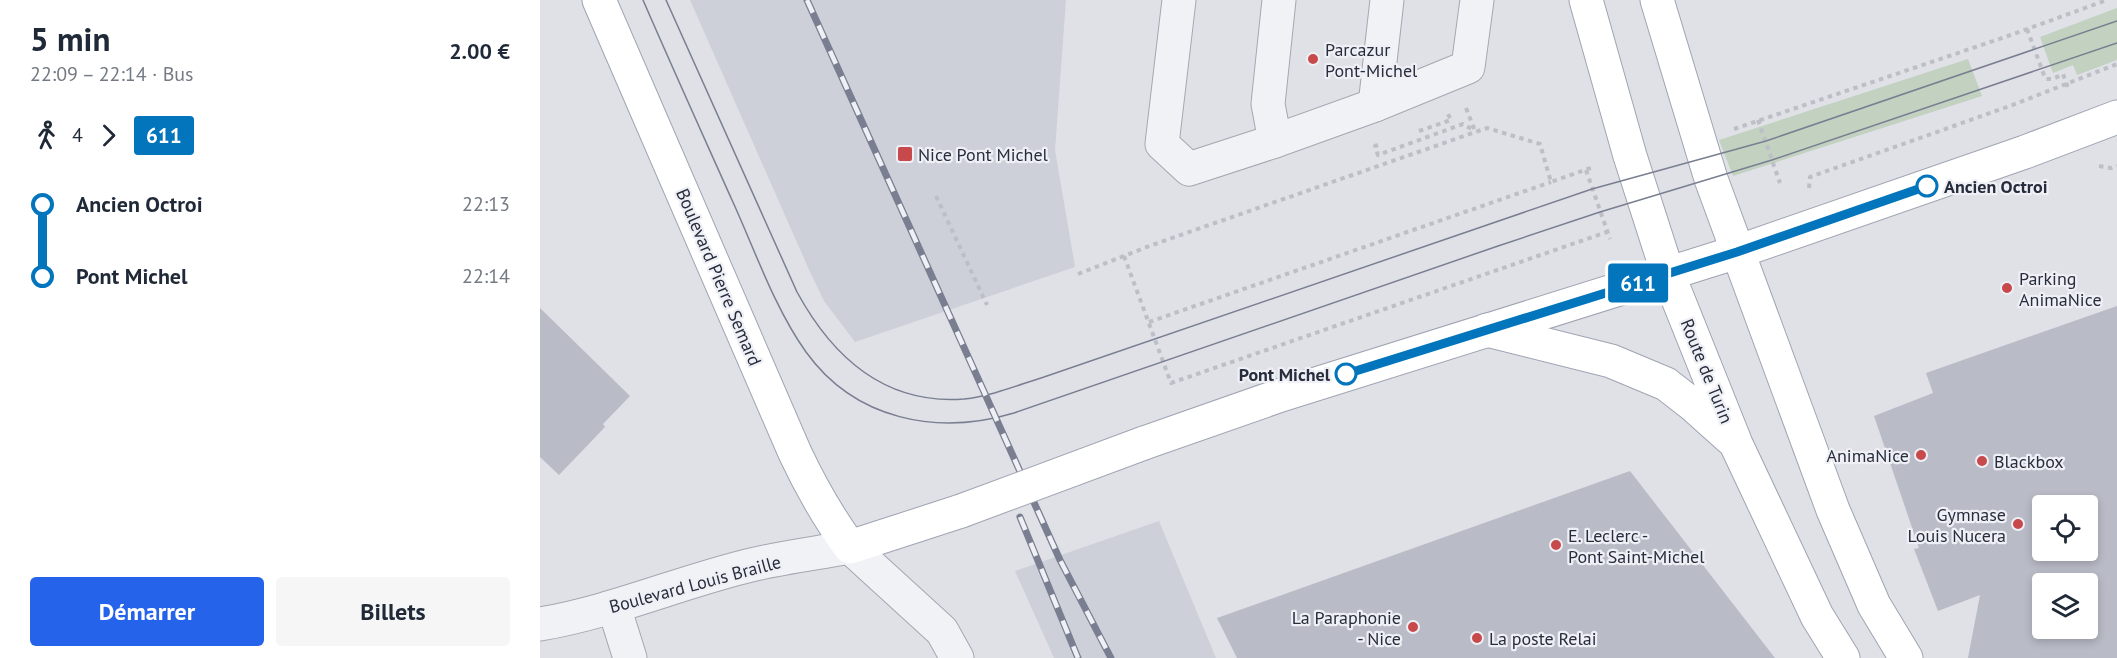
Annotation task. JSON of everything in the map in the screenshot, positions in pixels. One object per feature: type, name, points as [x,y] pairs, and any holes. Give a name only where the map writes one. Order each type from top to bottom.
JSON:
[{"type":"main road","name":"Boulevard Pierre Semard","points":[[599,0],[795,453],[814,494],[850,547]]},
{"type":"main road","name":"Route de Turin","points":[[1586,0],[1630,156],[1668,274],[1736,444],[1817,616],[1843,658]]},
{"type":"main road","points":[[1657,0],[1711,179],[1833,510],[1874,605],[1906,658]]},
{"type":"main road","points":[[850,547],[960,511],[1281,395],[1737,252],[2117,117]]},
{"type":"main road","points":[[1485,330],[1611,361],[1666,384],[1736,444]]},
{"type":"street","points":[[1179,0],[1162,144],[1189,169],[1375,105],[1468,67],[1477,0]]},
{"type":"street","points":[[1275,141],[1268,104],[1279,0]]},
{"type":"street","points":[[1375,105],[1387,0]]},
{"type":"street","name":"Boulevard Louis Braille","points":[[540,624],[562,621],[614,607],[751,565],[850,547]]},
{"type":"street","points":[[850,547],[942,631],[957,658]]},
{"type":"street","points":[[614,607],[630,658]]},
{"type":"path","points":[[1731,130],[2107,0]]},
{"type":"path","points":[[2027,29],[2046,79],[2053,79],[2063,74],[2069,91]]},
{"type":"path","points":[[1808,227],[1810,177],[2010,106],[2117,64]]},
{"type":"path","points":[[1418,131],[1451,120],[1437,80]]},
{"type":"path","points":[[1758,120],[1780,183]]},
{"type":"path","points":[[1386,142],[1376,146],[1378,155],[1463,124],[1475,132]]},
{"type":"path","points":[[1078,274],[1487,128],[1540,144],[1551,182]]},
{"type":"path","points":[[1149,322],[1595,166]]},
{"type":"path","points":[[1586,170],[1610,239]]},
{"type":"path","points":[[936,196],[987,305]]},
{"type":"path","points":[[1124,256],[1172,383],[1607,232]]},
{"type":"shaded area","points":[[690,0],[1066,0],[1055,150],[1075,267],[855,342],[824,301],[810,272]]},
{"type":"shaded area","points":[[1159,521],[1216,658],[1054,658],[1015,571]]},
{"type":"green space","points":[[2117,8],[2117,60],[2077,75],[2073,65],[2053,73],[2040,37]]},
{"type":"green space","points":[[1968,59],[1982,96],[1733,176],[1719,140]]},
{"type":"building","points":[[2117,306],[2117,658],[1968,658],[1980,595],[1938,611],[1914,549],[1919,548],[1874,416],[1933,393],[1926,373]]},
{"type":"building","points":[[540,308],[630,396],[603,424],[605,427],[559,475],[540,457]]},
{"type":"building","name":"E. Leclerc - Pont Saint-Michel","points":[[1630,471],[1775,658],[1237,658],[1217,618]]},
{"type":"tram line","points":[[643,0],[775,298],[806,352],[826,375],[848,393],[873,407],[900,417],[927,422],[956,423],[985,420],[1014,413],[1498,246],[1600,212],[1772,160],[2117,43]]},
{"type":"tram line","points":[[666,0],[797,292],[811,316],[827,337],[864,372],[886,385],[910,394],[936,399],[964,399],[1005,390],[1592,189],[1766,141],[2117,21]]},
{"type":"railway","points":[[807,0],[1060,560],[1111,658]]},
{"type":"railway","points":[[1020,517],[1078,658]]},
{"type":"bus line","name":"611","points":[[1346,374],[1737,252],[1927,186]]},
{"type":"place","name":"Parcazur Pont-Michel","points":[[1313,59]]},
{"type":"place","name":"Nice Pont Michel","points":[[905,154]]},
{"type":"place","name":"Ancien Octroi","points":[[1927,186]]},
{"type":"place","name":"Parking AnimaNice","points":[[2007,288]]},
{"type":"place","name":"Pont Michel","points":[[1346,374]]},
{"type":"place","name":"AnimaNice","points":[[1921,455]]},
{"type":"place","name":"Blackbox","points":[[1982,461]]},
{"type":"place","name":"Gymnase Louis Nucera","points":[[2018,524]]},
{"type":"place","name":"E. Leclerc - Pont Saint-Michel","points":[[1556,545]]},
{"type":"place","name":"La Paraphonie - Nice","points":[[1413,627]]},
{"type":"place","name":"La poste Relai","points":[[1477,638]]}]
